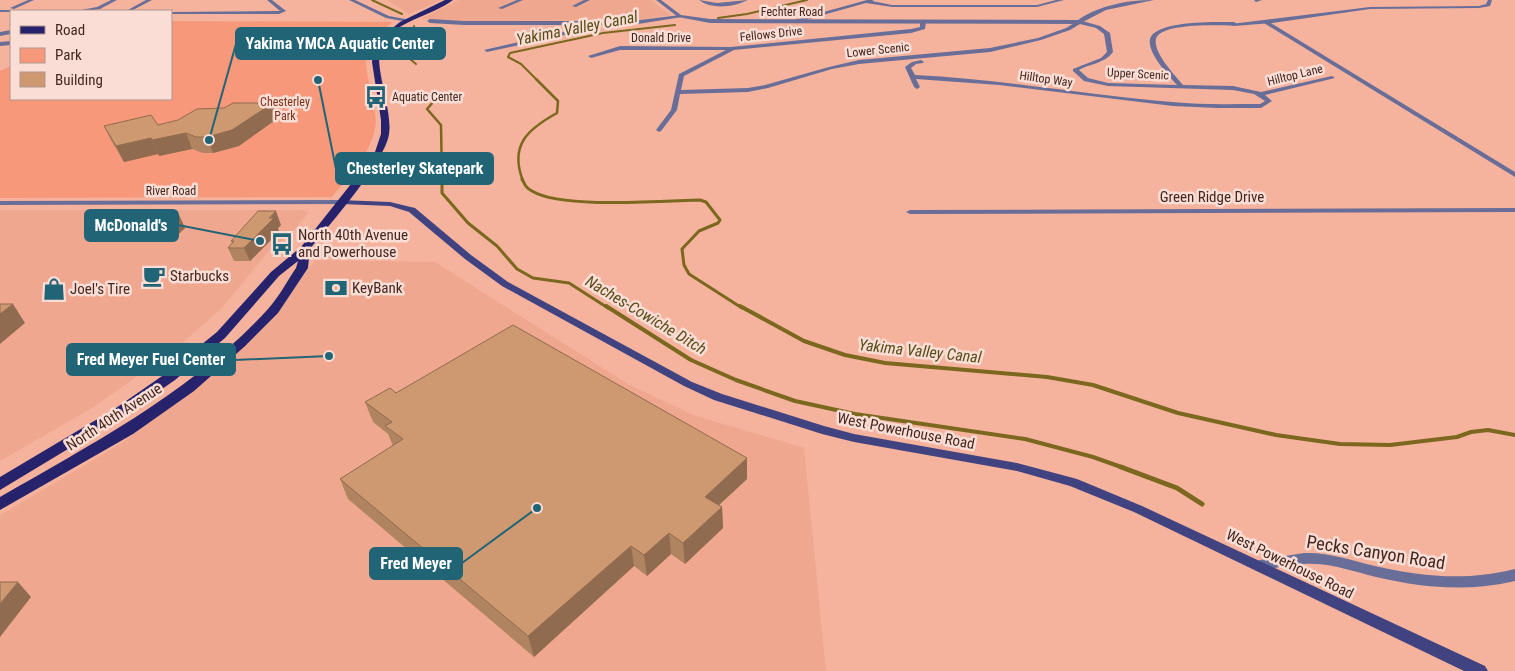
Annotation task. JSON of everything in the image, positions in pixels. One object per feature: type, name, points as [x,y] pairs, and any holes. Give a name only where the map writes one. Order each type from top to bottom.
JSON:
[{"type":"main road","points":[[408,20],[450,0]]},
{"type":"main road","name":"North 40th Avenue","points":[[0,484],[114,416],[170,377],[221,335],[275,274],[305,249],[374,162],[385,134],[385,120],[376,62],[377,48],[387,35],[408,20]]},
{"type":"main road","name":"West Powerhouse Road","points":[[342,202],[390,204],[412,210],[468,257],[505,284],[688,384],[718,397],[780,418],[854,438],[1017,467],[1066,480],[1108,495],[1480,671]]},
{"type":"main road","name":"North 40th Avenue","points":[[0,504],[111,441],[189,388],[240,344],[274,310],[302,268],[305,249]]},
{"type":"street","points":[[0,11],[7,11],[32,0]]},
{"type":"street","points":[[87,10],[98,8],[115,0]]},
{"type":"street","points":[[130,10],[150,0]]},
{"type":"street","points":[[172,13],[280,13],[284,11],[269,0]]},
{"type":"street","points":[[351,0],[388,17],[408,20]]},
{"type":"street","points":[[500,8],[521,0]]},
{"type":"street","points":[[574,6],[588,0]]},
{"type":"street","points":[[658,0],[680,16]]},
{"type":"street","points":[[701,0],[717,5],[746,0]]},
{"type":"street","points":[[794,22],[870,1],[892,6],[1037,6],[1062,0]]},
{"type":"street","name":"Fechter Road","points":[[430,21],[464,23],[617,23],[680,16],[710,21],[1079,22],[1110,6],[1152,0]]},
{"type":"street","points":[[1266,22],[1360,8],[1479,7],[1488,5],[1490,0]]},
{"type":"street","name":"Fellows Drive","points":[[659,130],[674,110],[681,75],[733,48],[911,32],[923,28],[922,22]]},
{"type":"street","name":"Lower Scenic","points":[[677,92],[712,92],[766,87],[858,62],[990,50],[1039,39],[1068,29],[1079,22]]},
{"type":"street","name":"Upper Scenic","points":[[1079,22],[1098,27],[1107,33],[1110,52],[1108,57],[1101,61],[1076,69],[1076,73],[1081,77],[1096,82],[1182,87]]},
{"type":"street","points":[[1266,22],[1515,175]]},
{"type":"street","name":"Upper Scenic","points":[[1182,87],[1166,69],[1156,50],[1153,38],[1159,31],[1171,27],[1266,22]]},
{"type":"street","points":[[487,50],[617,23]]},
{"type":"street","name":"Hilltop Way","points":[[1068,29],[1071,33],[1016,51],[979,57],[914,63],[908,67],[912,77],[953,78],[1101,98],[1199,106],[1261,106],[1269,101],[1262,94]]},
{"type":"street","points":[[0,33],[9,32]]},
{"type":"street","name":"Donald Drive","points":[[591,56],[620,48],[733,48]]},
{"type":"street","points":[[912,77],[917,87]]},
{"type":"street","name":"Hilltop Lane","points":[[1262,94],[1332,78]]},
{"type":"street","points":[[1182,87],[1235,88],[1262,94]]},
{"type":"street","name":"River Road","points":[[0,203],[342,202]]},
{"type":"street","name":"Green Ridge Drive","points":[[910,212],[1515,210]]},
{"type":"street","name":"Pecks Canyon Road","points":[[1260,566],[1291,558],[1312,558],[1408,579],[1447,583],[1475,582],[1515,575]]},
{"type":"shaded area","points":[[387,0],[441,0],[409,14]]},
{"type":"shaded area","points":[[459,0],[651,0],[670,15],[636,20],[466,21],[420,19]]},
{"type":"shaded area","points":[[0,210],[302,210],[309,212],[289,236],[273,246],[221,309],[173,351],[92,408],[0,461]]},
{"type":"shaded area","points":[[315,260],[435,262],[628,384],[693,415],[804,448],[826,671],[0,671],[0,515],[122,443],[215,372],[278,312]]},
{"type":"green space","name":"Chesterley Park","points":[[172,21],[393,22],[372,39],[367,52],[367,73],[376,119],[372,139],[358,165],[332,197],[0,198],[0,71],[10,66],[10,100],[172,100]]},
{"type":"building","points":[[233,103],[273,103],[232,130],[207,137],[196,137],[186,133],[116,146],[104,126],[151,115],[158,125],[178,120],[197,109],[224,108]]},
{"type":"building","points":[[258,211],[276,211],[269,218],[274,218],[244,248],[228,248],[234,241],[231,241]]},
{"type":"building","points":[[131,213],[169,213],[166,215],[179,215],[164,228],[113,228]]},
{"type":"building","points":[[0,304],[13,304],[0,314]]},
{"type":"building","points":[[513,325],[747,458],[705,497],[722,507],[683,543],[669,533],[644,555],[631,546],[528,636],[340,479],[403,439],[385,426],[392,422],[365,402],[390,388],[396,393]]},
{"type":"building","points":[[0,582],[18,582],[0,604]]},
{"type":"waterway","name":"Naches-Cowiche Ditch","points":[[372,0],[402,14]]},
{"type":"waterway","name":"Yakima Valley Canal","points":[[718,18],[747,14],[807,0]]},
{"type":"waterway","name":"Yakima Valley Canal","points":[[523,180],[518,157],[520,148],[524,140],[537,125],[557,113],[558,101],[521,64],[508,57],[510,53],[603,33],[675,25]]},
{"type":"waterway","name":"Naches-Cowiche Ditch","points":[[414,26],[414,30],[398,43],[405,55],[416,64]]},
{"type":"waterway","name":"Naches-Cowiche Ditch","points":[[442,181],[441,125],[427,109],[435,100],[446,95]]},
{"type":"waterway","name":"Yakima Valley Canal","points":[[523,180],[532,191],[546,197],[565,200],[613,203],[700,200],[706,202],[720,220],[718,223],[699,231],[682,249],[684,265],[689,274],[742,308]]},
{"type":"waterway","name":"Naches-Cowiche Ditch","points":[[442,181],[442,193],[468,223],[497,246],[517,269],[533,278],[569,283],[608,308]]},
{"type":"waterway","name":"Naches-Cowiche Ditch","points":[[606,306],[691,360],[736,380],[795,401],[855,414],[1025,439],[1093,457],[1124,468]]},
{"type":"waterway","name":"Yakima Valley Canal","points":[[740,306],[804,341],[845,355],[885,363],[1047,377],[1093,385],[1178,413],[1276,435],[1340,444],[1390,445],[1457,437],[1471,432],[1488,430],[1515,435]]},
{"type":"waterway","name":"Naches-Cowiche Ditch","points":[[1121,467],[1177,488],[1202,504]]},
{"type":"place","name":"Chesterley Skatepark","points":[[318,80]]},
{"type":"place","name":"Aquatic Center","points":[[376,97]]},
{"type":"place","name":"Yakima YMCA Aquatic Center","points":[[209,140]]},
{"type":"place","name":"McDonald's","points":[[260,241]]},
{"type":"place","name":"North 40th Avenue and Powerhouse","points":[[282,244]]},
{"type":"place","name":"Starbucks","points":[[154,276]]},
{"type":"place","name":"KeyBank","points":[[336,288]]},
{"type":"place","name":"Joel's Tire","points":[[54,289]]},
{"type":"place","name":"Fred Meyer Fuel Center","points":[[329,356]]},
{"type":"place","name":"Fred Meyer","points":[[537,508]]}]
